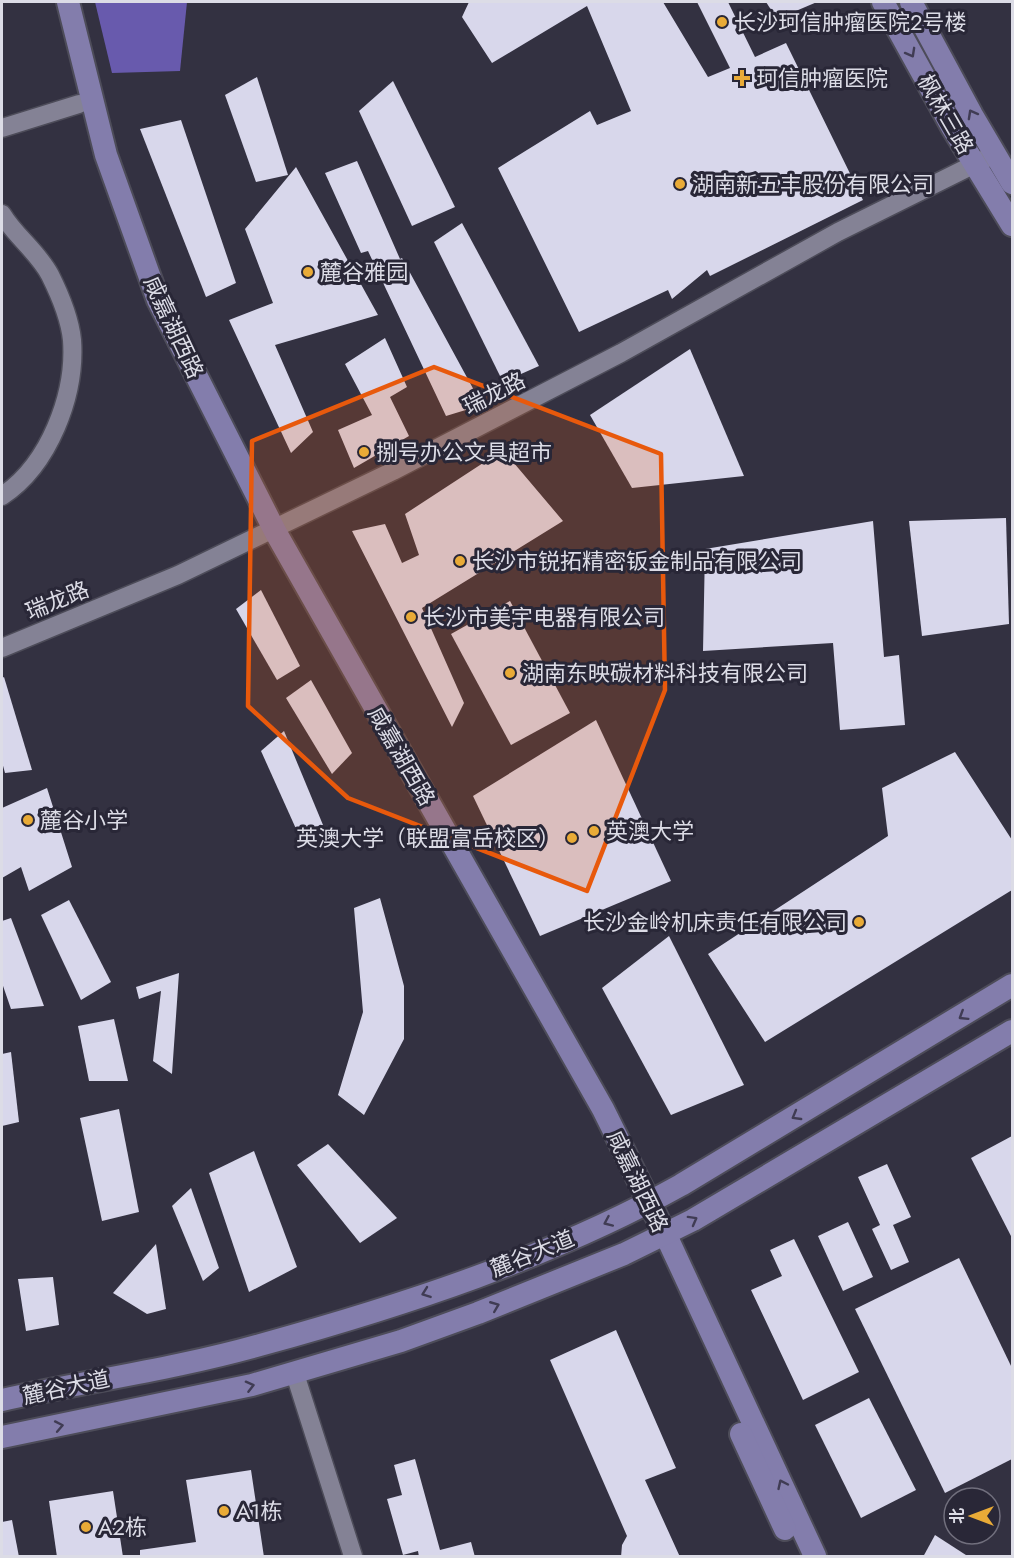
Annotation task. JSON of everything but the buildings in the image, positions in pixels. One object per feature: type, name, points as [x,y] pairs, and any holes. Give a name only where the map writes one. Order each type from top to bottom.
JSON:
[{"type":"main road","name":"咸嘉湖西路","points":[[54,2],[93,159],[145,306],[590,1116],[643,1206],[815,1557]]},
{"type":"main road","name":"咸嘉湖西路","points":[[68,2],[106,155],[158,300],[266,528]]},
{"type":"main road","name":"枫林三路","points":[[883,2],[1012,225]]},
{"type":"main road","name":"枫林三路","points":[[911,2],[1012,183]]},
{"type":"main road","name":"麓谷大道","points":[[7,1396],[218,1355],[322,1326],[470,1278],[643,1206],[847,1087],[1012,985]]},
{"type":"main road","name":"麓谷大道","points":[[2,1437],[169,1404],[295,1374],[401,1341],[478,1313],[658,1237],[886,1108],[1012,1031]]},
{"type":"main road","name":"咸嘉湖西路","points":[[658,1237],[798,1557]]},
{"type":"main road","points":[[2,1446],[24,1432]]},
{"type":"street","points":[[2,128],[79,104]]},
{"type":"street","name":"瑞龙路","points":[[2,648],[168,579],[266,528],[525,405],[838,232],[993,150]]},
{"type":"street","points":[[2,214],[49,273],[72,338],[71,377],[60,421],[37,461],[2,496]]},
{"type":"street","name":"瑞龙路","points":[[2,638],[266,528]]},
{"type":"street","points":[[295,1374],[353,1557]]},
{"type":"highlighted area","points":[[434,367],[661,454],[665,690],[587,891],[348,798],[248,706],[252,441]]},
{"type":"shaded area","points":[[95,2],[187,2],[180,71],[112,73]]},
{"type":"place","name":"长沙珂信肿瘤医院2号楼","points":[[722,22]]},
{"type":"place","name":"珂信肿瘤医院","points":[[742,78]]},
{"type":"place","name":"湖南新五丰股份有限公司","points":[[680,184]]},
{"type":"place","name":"麓谷雅园","points":[[308,272]]},
{"type":"place","name":"捌号办公文具超市","points":[[364,452]]},
{"type":"place","name":"长沙市锐拓精密钣金制品有限公司","points":[[460,561]]},
{"type":"place","name":"长沙市美宇电器有限公司","points":[[411,617]]},
{"type":"place","name":"湖南东映碳材料科技有限公司","points":[[510,673]]},
{"type":"place","name":"麓谷小学","points":[[28,820]]},
{"type":"place","name":"英澳大学","points":[[594,831]]},
{"type":"place","name":"英澳大学（联盟富岳校区）","points":[[572,838]]},
{"type":"place","name":"长沙金岭机床责任有限公司","points":[[859,922]]},
{"type":"place","name":"A1栋","points":[[224,1511]]},
{"type":"place","name":"A2栋","points":[[86,1527]]}]
